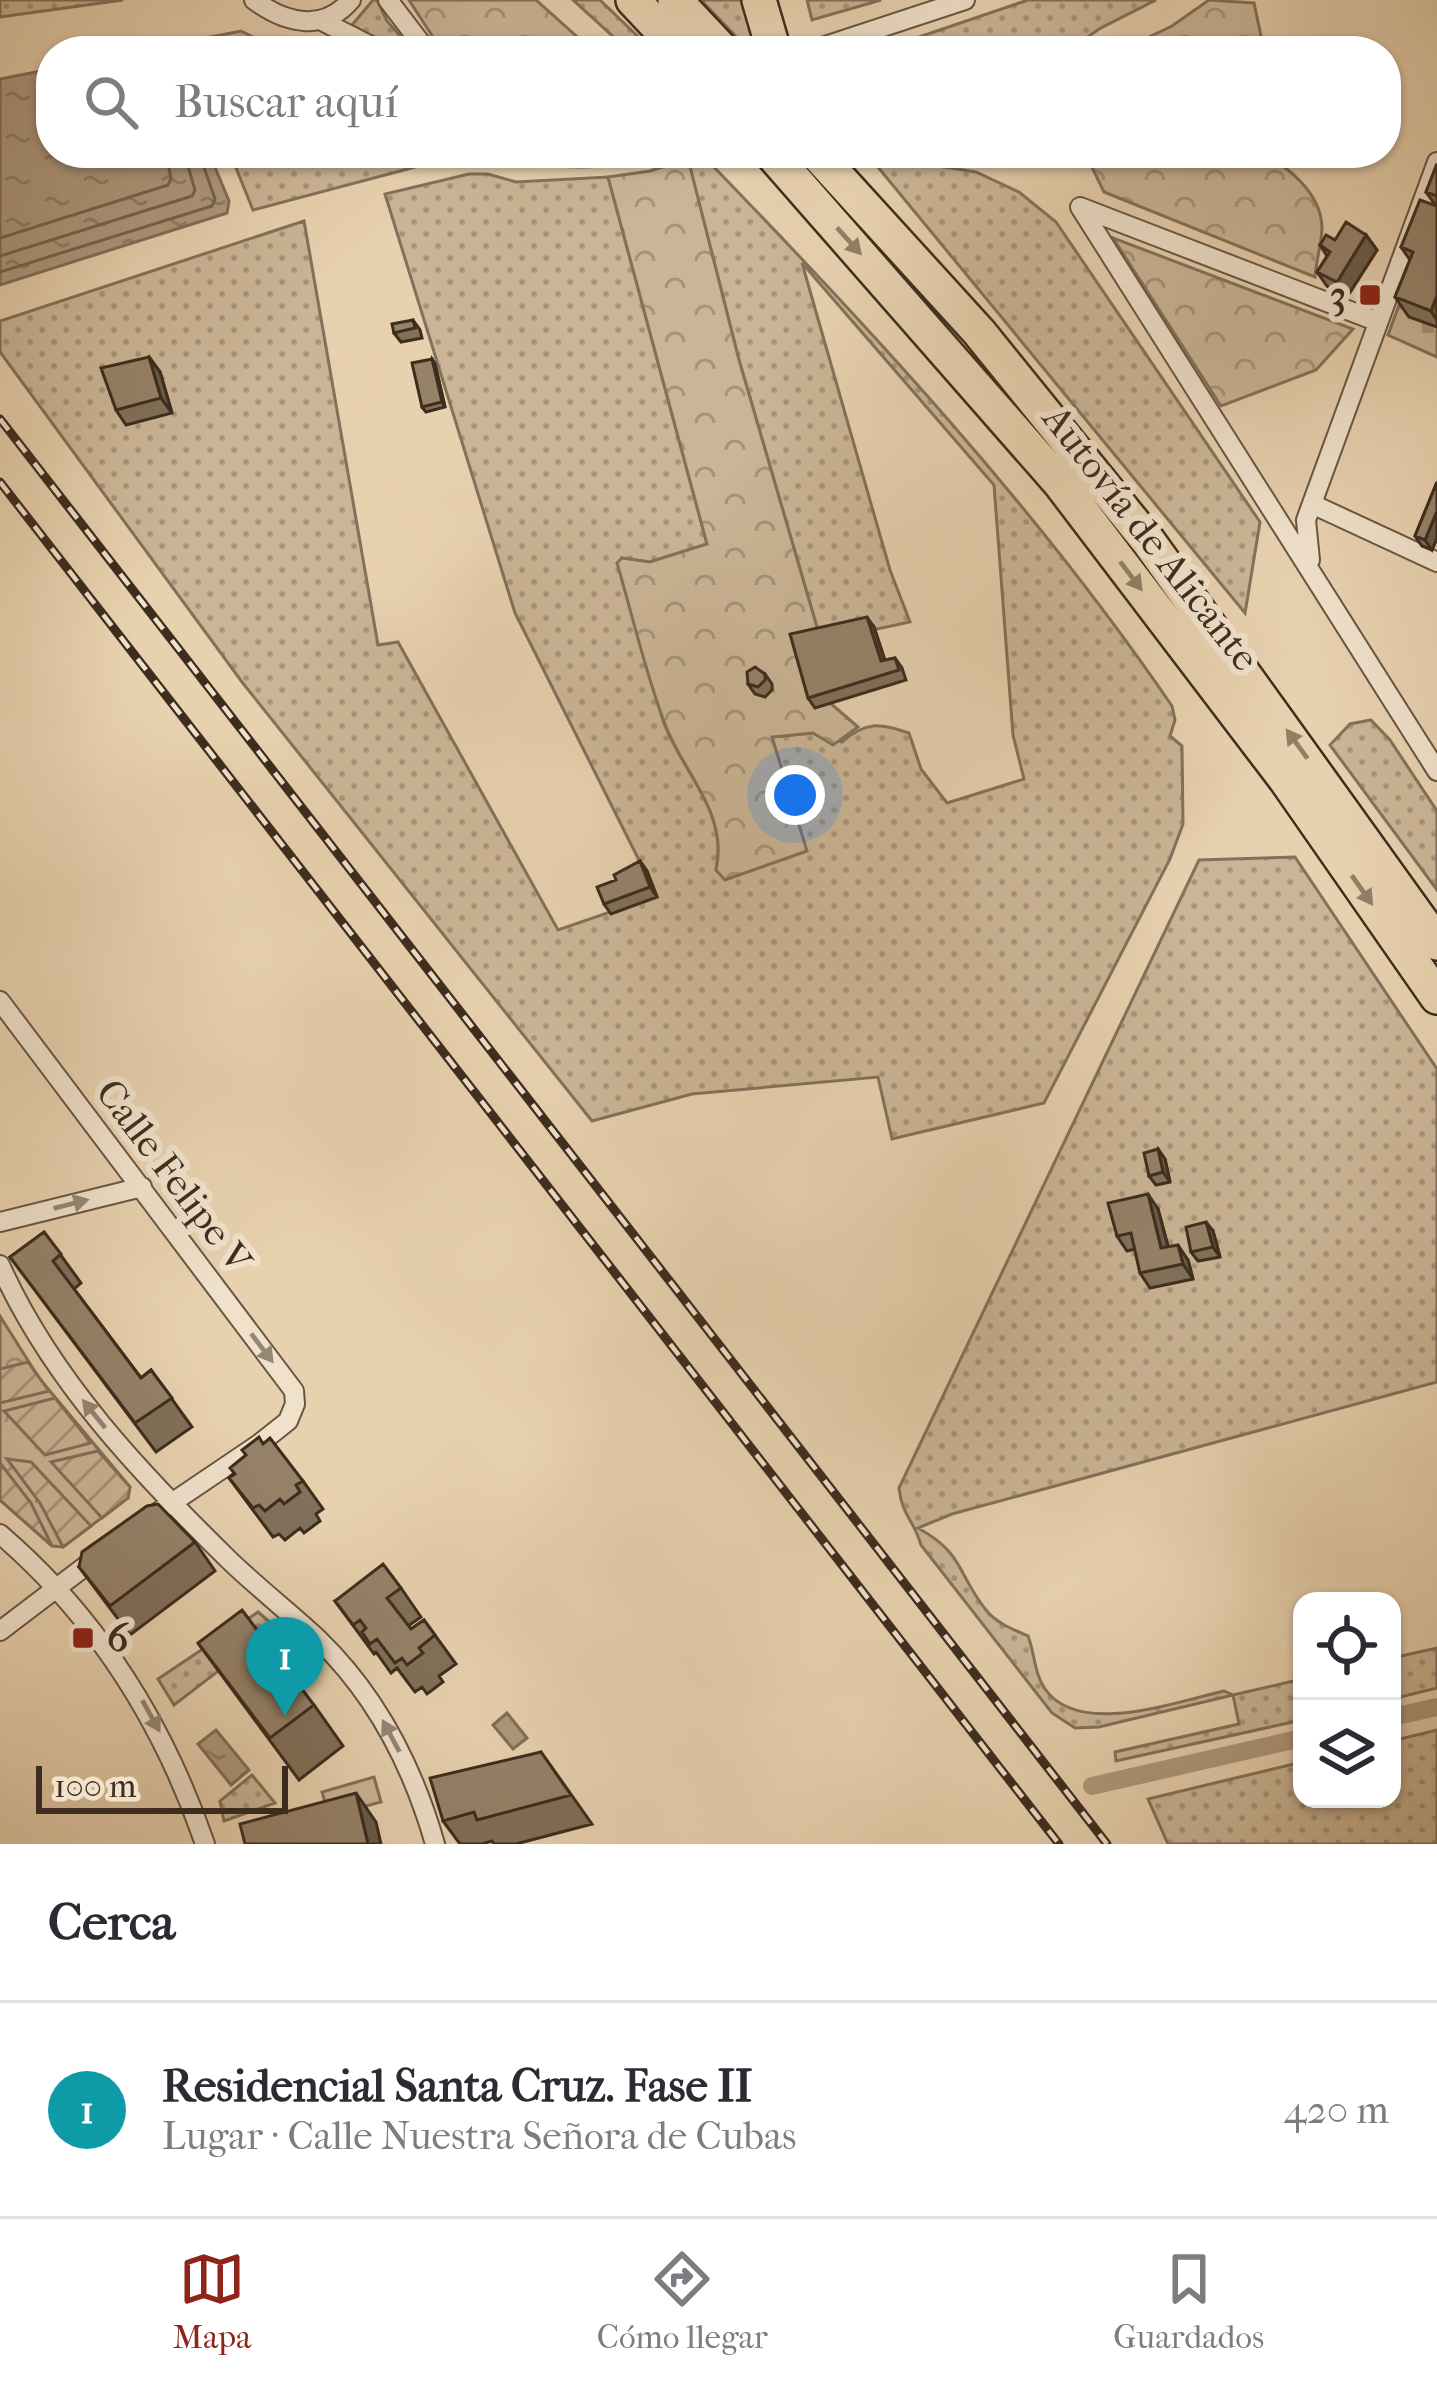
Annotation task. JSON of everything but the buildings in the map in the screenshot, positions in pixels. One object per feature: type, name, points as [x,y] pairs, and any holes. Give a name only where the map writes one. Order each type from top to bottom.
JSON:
[{"type":"highway","points":[[633,0],[667,36]]},
{"type":"highway","points":[[675,0],[709,36]]},
{"type":"highway","points":[[759,0],[770,36]]},
{"type":"highway","name":"Autovía de Alicante","points":[[784,168],[1060,483],[1286,780],[1437,997]]},
{"type":"highway","name":"Autovía de Alicante","points":[[830,168],[979,332],[1149,542],[1437,943]]},
{"type":"highway","points":[[857,168],[946,277],[979,332]]},
{"type":"street","points":[[254,0],[280,18],[322,21],[352,36]]},
{"type":"street","points":[[322,21],[351,0]]},
{"type":"street","points":[[388,0],[416,36]]},
{"type":"street","points":[[856,36],[965,0]]},
{"type":"street","points":[[1311,570],[1305,538],[1312,503],[1437,162]]},
{"type":"street","points":[[1376,321],[1080,207],[1437,771]]},
{"type":"street","points":[[1312,503],[1437,562]]},
{"type":"street","name":"Calle Felipe V","points":[[0,1001],[294,1391],[295,1404],[288,1420],[172,1501]]},
{"type":"street","points":[[0,1222],[142,1186]]},
{"type":"street","points":[[0,1265],[60,1372],[172,1501],[234,1565],[321,1642],[374,1706],[411,1774],[434,1844]]},
{"type":"street","points":[[133,1531],[172,1501]]},
{"type":"street","points":[[0,1534],[92,1628],[142,1700],[167,1745],[205,1844]]},
{"type":"street","points":[[0,1631],[114,1545]]},
{"type":"green space","points":[[0,0],[123,0],[0,17]]},
{"type":"green space","points":[[377,0],[400,36],[371,36],[352,25]]},
{"type":"green space","points":[[409,0],[536,0],[576,36],[432,36]]},
{"type":"green space","points":[[573,0],[600,0],[637,36],[613,36]]},
{"type":"green space","points":[[701,0],[747,0],[758,36],[736,36]]},
{"type":"green space","points":[[807,0],[881,0],[812,20]]},
{"type":"green space","points":[[1028,0],[1156,0],[1089,36],[922,36]]},
{"type":"green space","points":[[1209,0],[1254,3],[1261,36],[1151,36]]},
{"type":"green space","points":[[236,168],[411,168],[253,210]]},
{"type":"green space","points":[[690,168],[715,168],[952,424],[1067,562],[1172,706],[1175,720],[1170,736],[1182,746],[1183,824],[1170,859],[1044,1103],[892,1139],[878,1077],[692,1094],[592,1121],[242,682],[0,352],[0,321],[304,221],[378,645],[398,642],[558,930],[657,896],[515,613],[385,194],[469,174],[516,182],[608,177],[707,544],[650,562],[622,558],[664,723],[716,829],[716,869],[771,737],[813,733],[842,742],[874,726],[909,733],[921,769],[947,803],[1024,779],[1013,735],[994,485],[802,263],[890,570],[910,622],[821,641],[739,360]]},
{"type":"green space","points":[[690,168],[739,360],[821,641],[829,702],[858,727],[833,745],[813,733],[772,737],[807,851],[725,880],[716,870],[718,849],[710,812],[665,724],[617,563],[622,558],[650,562],[707,544],[608,177]]},
{"type":"green space","points":[[879,168],[976,172],[1019,192],[1056,222],[1260,522],[1245,613]]},
{"type":"green space","points":[[1092,168],[1284,168],[1309,192],[1320,215],[1315,277],[1104,192]]},
{"type":"green space","points":[[1437,202],[1437,357],[1388,335]]},
{"type":"green space","points":[[1113,238],[1353,329],[1316,370],[1221,406]]},
{"type":"green space","points":[[1371,720],[1390,740],[1437,811],[1437,890],[1330,745],[1350,724]]},
{"type":"green space","points":[[1295,857],[1437,1069],[1437,1382],[952,1514],[918,1528],[953,1556],[990,1615],[1028,1636],[1041,1683],[1061,1704],[1104,1714],[1156,1708],[1224,1691],[1233,1695],[1099,1727],[1075,1728],[1052,1713],[921,1545],[899,1488],[1199,860]]},
{"type":"green space","points":[[0,1316],[39,1378],[130,1487],[128,1498],[63,1547],[52,1546],[0,1500]]},
{"type":"green space","points":[[28,1362],[49,1391],[0,1403],[0,1369]]},
{"type":"green space","points":[[55,1398],[91,1443],[45,1455],[4,1411]]},
{"type":"green space","points":[[98,1451],[130,1487],[128,1498],[102,1518],[51,1462]]},
{"type":"green space","points":[[7,1459],[31,1462],[91,1526],[63,1547],[40,1503]]},
{"type":"green space","points":[[0,1463],[31,1503],[52,1546],[0,1500]]},
{"type":"green space","points":[[258,1612],[273,1625],[174,1705],[158,1679]]},
{"type":"green space","points":[[1437,1648],[1437,1688],[1401,1697],[1401,1656]]},
{"type":"green space","points":[[1293,1681],[1293,1722],[1116,1761],[1115,1752],[1239,1724],[1233,1695]]},
{"type":"green space","points":[[1437,1730],[1437,1844],[1168,1844],[1148,1799],[1293,1764],[1293,1808],[1401,1808],[1401,1739]]},
{"type":"green space","points":[[252,1775],[275,1803],[224,1821],[220,1801]]},
{"type":"green space","points":[[374,1777],[381,1802],[329,1816],[322,1792]]},
{"type":"water","points":[[36,72],[36,168],[215,168],[229,201],[227,213],[0,285],[0,79]]},
{"type":"water","points":[[507,1713],[527,1738],[513,1749],[493,1725]]},
{"type":"water","points":[[216,1730],[249,1770],[231,1785],[198,1744]]},
{"type":"waterway","points":[[1401,1715],[1437,1707]]},
{"type":"waterway","points":[[1092,1786],[1293,1740]]},
{"type":"railway","points":[[0,419],[1107,1844]]},
{"type":"railway","points":[[0,482],[1059,1844]]},
{"type":"place","name":"3","points":[[1370,295]]},
{"type":"place","name":"6","points":[[83,1638]]},
{"type":"place","name":"Residencial Santa Cruz. Fase II","points":[[285,1716]]}]
